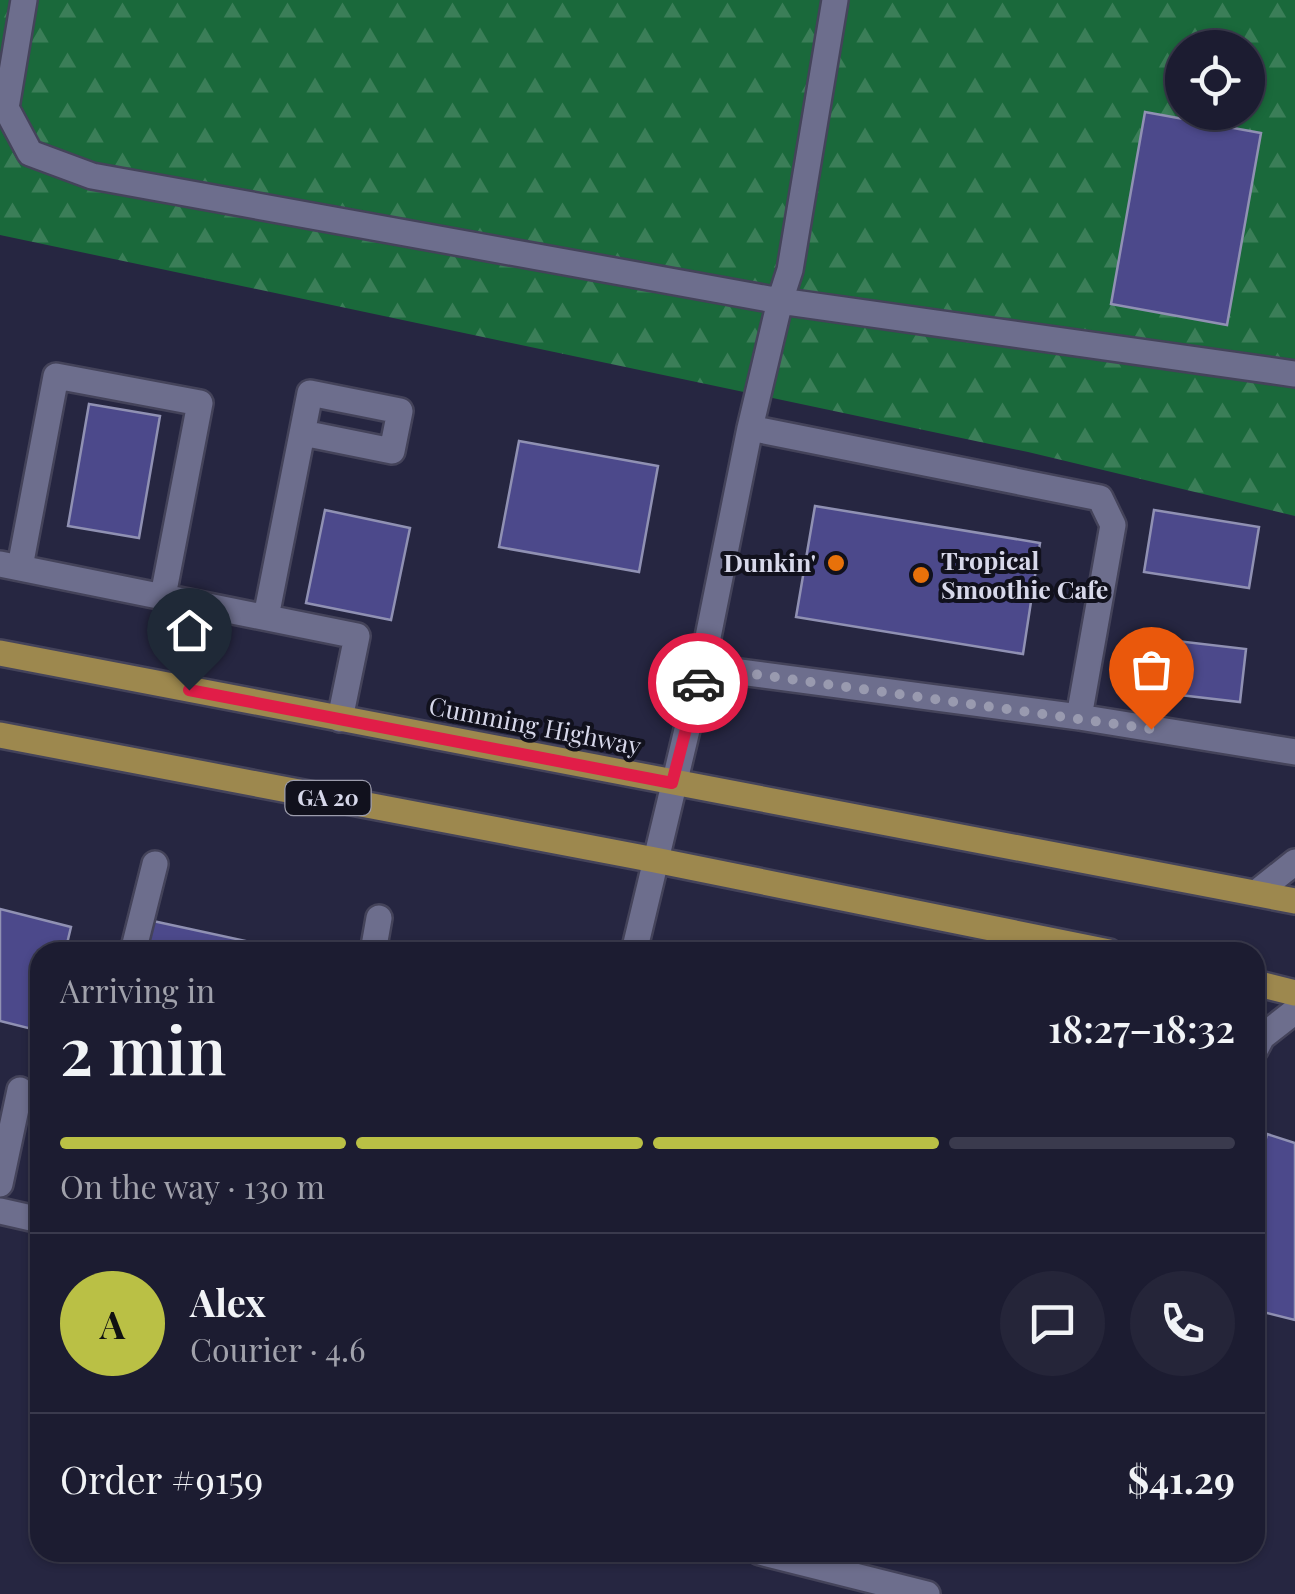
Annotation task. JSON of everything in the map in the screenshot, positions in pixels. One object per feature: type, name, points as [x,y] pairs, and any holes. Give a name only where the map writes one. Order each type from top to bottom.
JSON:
[{"type":"main road","name":"Cumming Highway","points":[[0,654],[1295,901]]},
{"type":"main road","name":"GA 20","points":[[0,734],[1060,942]]},
{"type":"main road","points":[[1265,986],[1295,993]]},
{"type":"lane","points":[[24,0],[6,108],[30,153],[92,176],[780,302],[1295,374]]},
{"type":"lane","points":[[636,942],[702,667],[750,428],[790,270],[835,0]]},
{"type":"lane","points":[[163,596],[200,402],[56,376],[10,565],[357,636],[340,719]]},
{"type":"lane","points":[[750,428],[1100,498],[1113,525],[1078,717]]},
{"type":"lane","points":[[266,617],[302,433]]},
{"type":"lane","points":[[702,667],[1078,717],[1295,752]]},
{"type":"lane","points":[[1256,893],[1295,862]]},
{"type":"lane","points":[[136,942],[155,864]]},
{"type":"lane","points":[[375,942],[379,918]]},
{"type":"lane","points":[[1265,1036],[1295,1011]]},
{"type":"lane","points":[[0,1184],[20,1090]]},
{"type":"lane","points":[[0,1211],[30,1218]]},
{"type":"lane","points":[[800,1562],[927,1594]]},
{"type":"green space","points":[[0,0],[1295,0],[1295,516],[1028,452],[0,235]]},
{"type":"building","points":[[1145,112],[1165,116],[1165,130],[1261,133],[1227,325],[1111,304]]},
{"type":"building","points":[[89,404],[160,416],[139,538],[68,526]]},
{"type":"building","points":[[519,441],[658,466],[639,572],[499,547]]},
{"type":"building","points":[[815,506],[1040,543],[1023,654],[796,617]]},
{"type":"building","points":[[325,510],[410,528],[391,620],[306,603]]},
{"type":"building","points":[[1154,510],[1259,527],[1249,588],[1144,572]]},
{"type":"building","points":[[1151,638],[1246,649],[1240,702],[1145,691]]},
{"type":"building","points":[[0,909],[71,927],[67,942],[30,942],[30,1028],[0,1021]]},
{"type":"building","points":[[153,921],[250,942],[148,942]]},
{"type":"building","points":[[1267,1134],[1295,1143],[1295,1320],[1265,1312]]},
{"type":"way so far","points":[[698,683],[702,667],[1151,729]]},
{"type":"place","name":"Dunkin'","points":[[836,563]]},
{"type":"place","name":"Tropical Smoothie Cafe","points":[[921,575]]},
{"type":"route","points":[[189,690],[672,783],[698,683]]}]
